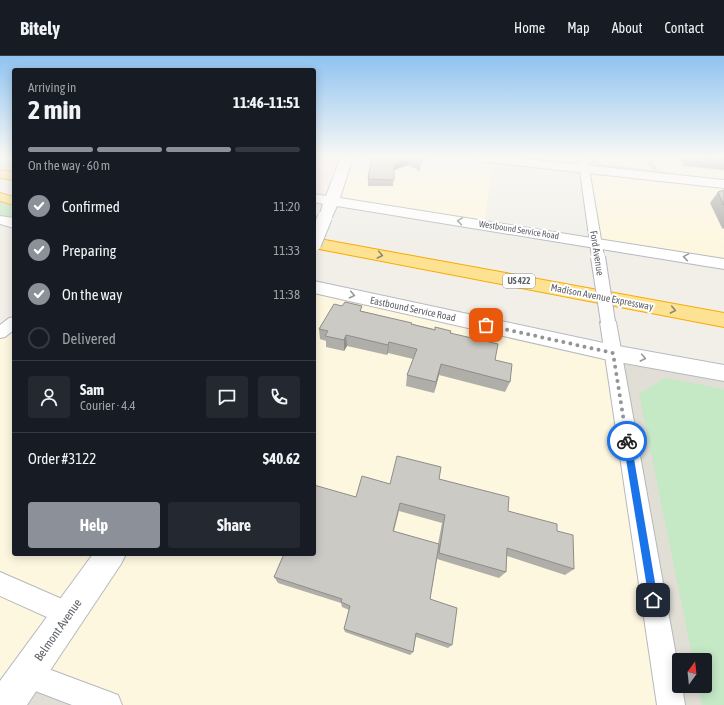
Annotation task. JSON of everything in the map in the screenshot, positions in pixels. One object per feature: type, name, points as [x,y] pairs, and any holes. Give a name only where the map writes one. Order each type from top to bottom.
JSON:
[{"type":"highway","points":[[0,197],[12,200]]},
{"type":"highway","name":"Madison Avenue Expressway","points":[[320,224],[724,306]]},
{"type":"highway","name":"Madison Avenue Expressway","points":[[316,243],[724,320]]},
{"type":"main road","points":[[316,237],[336,187]]},
{"type":"main road","name":"Westbound Service Road","points":[[316,198],[597,250],[724,264]]},
{"type":"main road","points":[[0,220],[12,223]]},
{"type":"main road","name":"Eastbound Service Road","points":[[316,287],[613,353],[724,373]]},
{"type":"main road","name":"Belmont Avenue","points":[[5,705],[110,556]]},
{"type":"street","name":"Ford Avenue","points":[[587,187],[671,705]]},
{"type":"street","points":[[0,333],[12,324]]},
{"type":"street","points":[[0,584],[69,615]]},
{"type":"street","points":[[27,674],[108,705]]},
{"type":"shaded area","points":[[316,187],[325,187],[323,193],[316,192]]},
{"type":"shaded area","points":[[336,187],[490,187],[484,225],[332,200]]},
{"type":"shaded area","points":[[587,187],[724,187],[724,264],[596,243]]},
{"type":"shaded area","points":[[316,287],[613,353],[671,705],[0,705],[0,333],[12,324],[12,556],[316,556]]},
{"type":"shaded area","points":[[613,353],[724,373],[724,705],[671,705]]},
{"type":"shaded area","points":[[27,674],[108,705],[5,705]]},
{"type":"green space","points":[[0,197],[12,200],[12,223],[0,220]]},
{"type":"green space","points":[[665,378],[724,389],[724,705],[702,705],[699,693],[712,693],[712,653],[692,653],[639,394]]},
{"type":"building","points":[[724,190],[724,206],[718,192]]},
{"type":"building","points":[[345,302],[362,306],[360,311],[435,330],[435,327],[451,331],[450,333],[498,344],[495,360],[512,364],[510,382],[441,364],[436,382],[407,375],[417,349],[389,342],[388,345],[346,335],[344,340],[325,336],[328,331],[319,329],[334,304],[342,306]]},
{"type":"building","points":[[397,456],[441,467],[439,479],[509,497],[508,511],[557,524],[557,531],[573,535],[574,569],[507,548],[506,572],[439,553],[445,515],[400,503],[393,531],[439,544],[430,599],[457,608],[452,645],[416,633],[413,652],[344,629],[350,606],[341,602],[342,599],[274,577],[283,556],[316,556],[316,486],[356,497],[362,476],[390,484]]},
{"type":"way so far","points":[[486,325],[613,353],[627,441]]},
{"type":"route","points":[[627,441],[653,600]]}]
